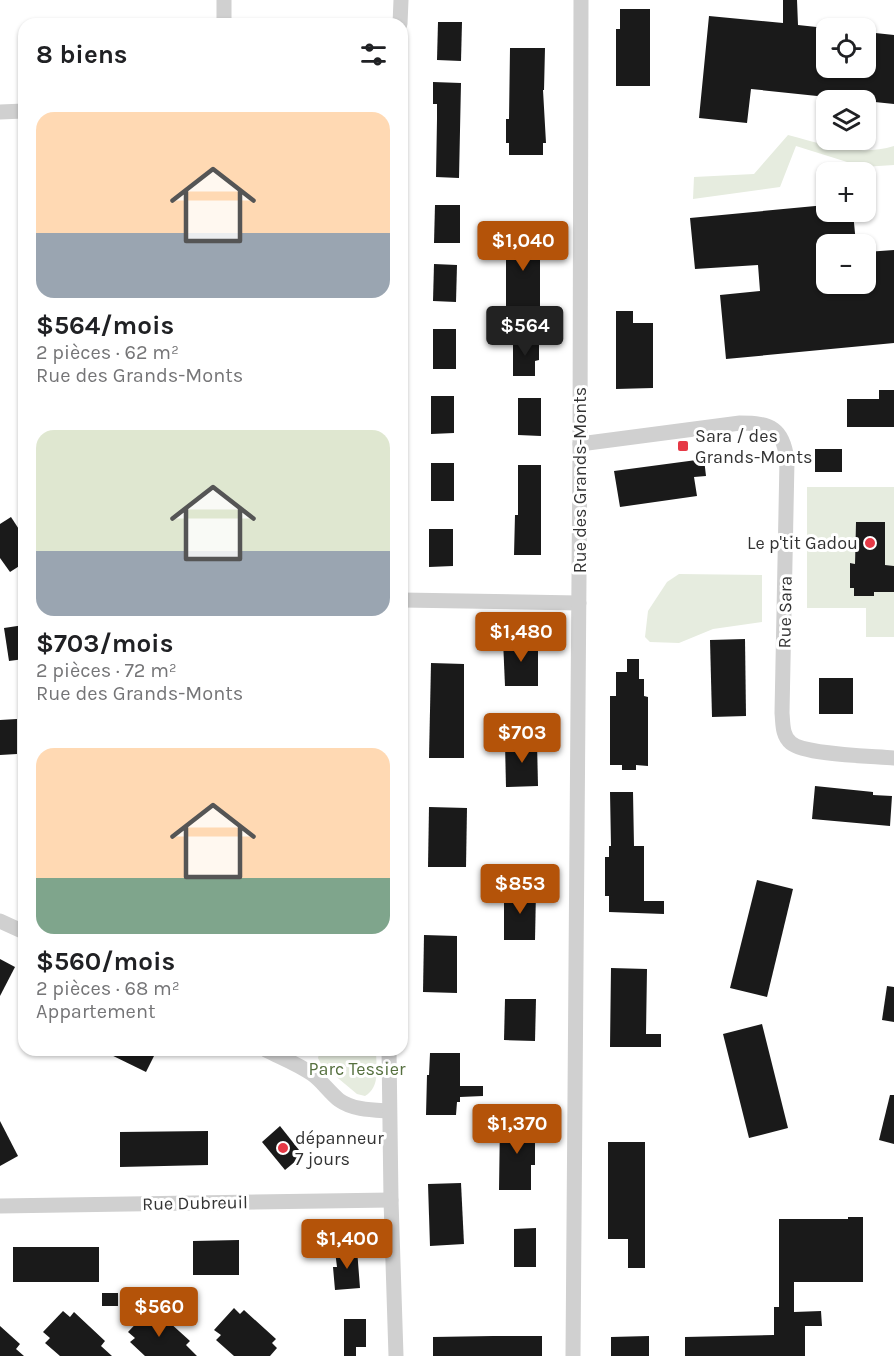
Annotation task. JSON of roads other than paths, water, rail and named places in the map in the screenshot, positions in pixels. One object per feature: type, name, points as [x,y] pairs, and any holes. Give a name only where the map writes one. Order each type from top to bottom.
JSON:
[{"type":"street","points":[[224,0],[224,18]]},
{"type":"street","points":[[400,18],[401,0]]},
{"type":"street","name":"Rue des Grands-Monts","points":[[573,1356],[581,0]]},
{"type":"street","points":[[0,112],[18,111]]},
{"type":"street","name":"Rue Sara","points":[[580,444],[740,423],[760,423],[780,434],[785,444],[787,460],[782,713],[786,737],[790,743],[804,749],[894,758]]},
{"type":"street","points":[[408,600],[579,603]]},
{"type":"street","points":[[0,921],[18,929]]},
{"type":"street","points":[[296,1056],[339,1100],[362,1109],[389,1111]]},
{"type":"street","points":[[389,1056],[396,1356]]},
{"type":"street","name":"Rue Dubreuil","points":[[0,1206],[391,1200]]},
{"type":"place","name":"Sara / des Grands-Monts","points":[[683,446]]},
{"type":"place","name":"Le p'tit Gadou","points":[[870,543]]},
{"type":"place","name":"dépanneur 7 jours","points":[[283,1148]]},
{"type":"park label","name":"Parc Tessier","points":[[357,1069]]}]
